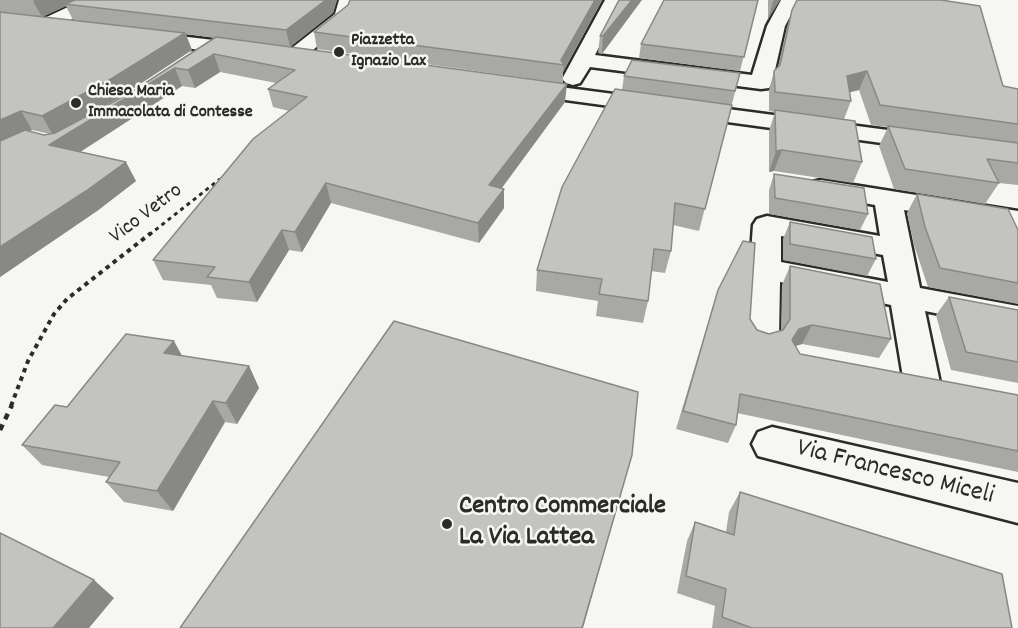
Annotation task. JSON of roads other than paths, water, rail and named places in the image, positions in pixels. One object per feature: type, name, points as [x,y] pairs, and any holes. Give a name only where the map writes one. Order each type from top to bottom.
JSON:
[{"type":"street","points":[[45,26],[97,0]]},
{"type":"street","points":[[295,55],[343,16],[348,0]]},
{"type":"street","points":[[564,93],[584,60],[614,0]]},
{"type":"street","points":[[584,60],[761,83],[776,26],[790,0]]},
{"type":"street","points":[[23,23],[81,30]]},
{"type":"street","points":[[127,35],[318,59]]},
{"type":"street","points":[[189,65],[217,46]]},
{"type":"street","points":[[506,85],[941,145]]},
{"type":"street","points":[[797,184],[1018,220]]},
{"type":"street","points":[[888,199],[922,383]]},
{"type":"street","points":[[762,338],[767,225],[896,248]]},
{"type":"street","points":[[765,269],[1018,318]]},
{"type":"street","name":"Via Francesco Miceli","points":[[772,444],[1018,503]]},
{"type":"place","name":"Piazzetta Ignazio Lax","points":[[339,52]]},
{"type":"place","name":"Chiesa Maria Immacolata di Contesse","points":[[76,103]]},
{"type":"place","name":"Centro Commerciale La Via Lattea","points":[[447,524]]}]
